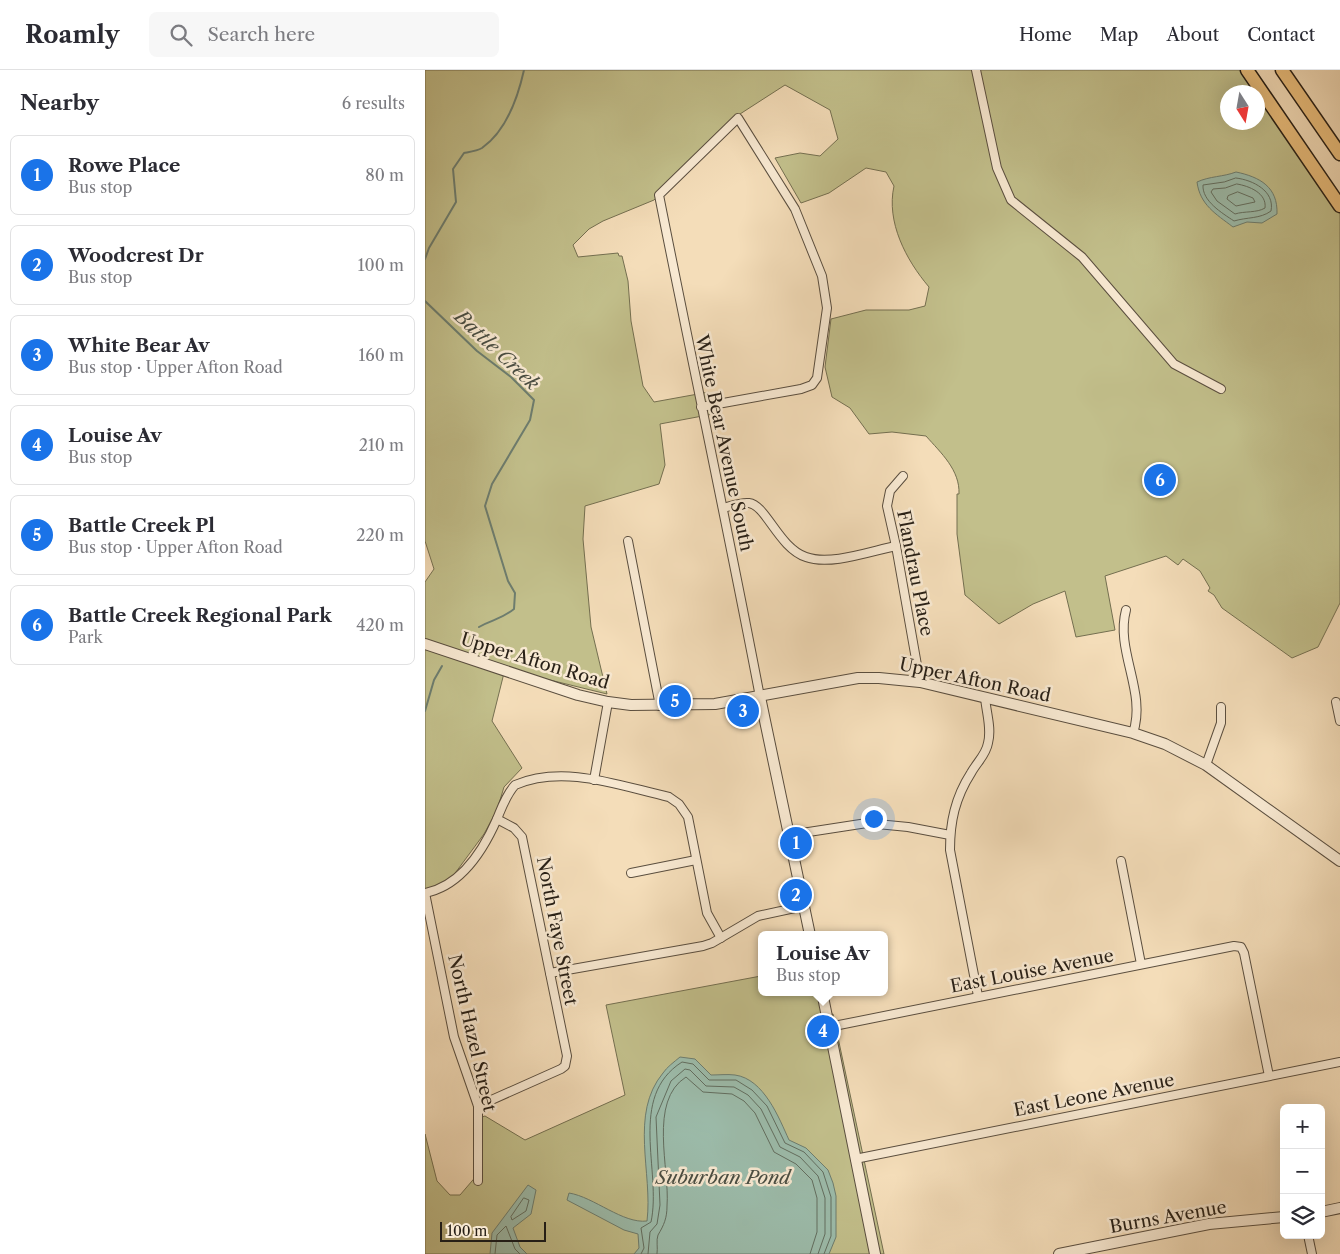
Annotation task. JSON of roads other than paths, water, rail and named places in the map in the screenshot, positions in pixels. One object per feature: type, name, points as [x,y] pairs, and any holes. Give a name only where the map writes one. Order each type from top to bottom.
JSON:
[{"type":"highway","points":[[1247,70],[1340,206]]},
{"type":"highway","points":[[1283,70],[1340,154]]},
{"type":"street","points":[[976,70],[997,168],[1011,200],[1082,257],[1175,364],[1221,389]]},
{"type":"street","name":"White Bear Avenue South","points":[[701,407],[801,389],[811,385],[817,378],[827,308],[822,276],[795,209],[739,118],[659,195],[701,407],[723,508],[760,697]]},
{"type":"street","name":"Flandrau Place","points":[[903,476],[894,485],[887,499],[887,510],[896,546],[920,682]]},
{"type":"street","points":[[723,508],[744,503],[753,504],[762,511],[785,544],[797,553],[814,559],[832,559],[896,546]]},
{"type":"street","points":[[629,540],[660,706]]},
{"type":"street","points":[[1126,610],[1124,633],[1138,706],[1133,734]]},
{"type":"street","name":"Upper Afton Road","points":[[425,644],[557,689],[608,702],[660,706],[715,704],[858,678],[920,682],[985,697],[1133,734],[1165,744],[1206,765],[1340,861]]},
{"type":"street","points":[[760,697],[809,931]]},
{"type":"street","points":[[978,996],[950,850],[950,835],[951,820],[962,788],[988,746],[989,728],[985,697]]},
{"type":"street","points":[[594,780],[608,702]]},
{"type":"street","points":[[1336,702],[1340,721]]},
{"type":"street","points":[[1206,765],[1221,723],[1221,707]]},
{"type":"street","points":[[425,893],[445,887],[462,874],[497,819],[510,790],[520,783],[557,775],[594,780],[669,797],[679,804],[687,817],[707,914],[721,938]]},
{"type":"street","name":"North Faye Street","points":[[478,1106],[561,1070],[567,1061],[522,837],[514,828],[497,819]]},
{"type":"street","points":[[789,835],[842,825],[867,823],[908,826],[950,835]]},
{"type":"street","points":[[631,873],[696,860]]},
{"type":"street","points":[[1121,861],[1141,964]]},
{"type":"street","name":"North Hazel Street","points":[[425,893],[454,1037],[478,1106],[478,1181]]},
{"type":"street","points":[[550,973],[703,946],[721,938],[757,916],[804,906]]},
{"type":"street","name":"East Louise Avenue","points":[[829,1027],[1234,946],[1241,947],[1245,953],[1269,1076]]},
{"type":"street","points":[[823,996],[875,1254]]},
{"type":"street","name":"East Leone Avenue","points":[[855,1159],[1340,1062]]},
{"type":"street","points":[[1325,1211],[1340,1208]]},
{"type":"street","name":"Burns Avenue","points":[[1059,1254],[1087,1251],[1209,1224],[1280,1217]]},
{"type":"street","points":[[1310,1239],[1312,1254]]},
{"type":"water","points":[[1236,172],[1260,180],[1271,190],[1277,205],[1277,214],[1262,223],[1247,222],[1233,227],[1205,203],[1201,197],[1197,182]]},
{"type":"water","name":"Suburban Pond","points":[[680,1057],[695,1059],[711,1075],[735,1075],[745,1078],[754,1084],[769,1101],[789,1140],[806,1148],[828,1170],[836,1196],[836,1237],[829,1254],[634,1254],[639,1248],[638,1234],[624,1230],[567,1200],[569,1193],[579,1195],[618,1215],[638,1221],[647,1221],[645,1125],[647,1107],[653,1089],[663,1073]]},
{"type":"water","points":[[528,1185],[536,1190],[531,1214],[513,1228],[520,1247],[527,1254],[490,1254],[492,1233]]},
{"type":"waterway","name":"Battle Creek","points":[[425,259],[429,248],[456,202],[453,169],[464,153],[482,148],[498,132],[510,113],[524,70]]},
{"type":"waterway","name":"Battle Creek","points":[[425,301],[477,351],[511,377],[534,400],[530,420],[492,484],[485,506],[508,581],[515,593],[514,609],[479,627]]},
{"type":"waterway","name":"Battle Creek","points":[[425,711],[434,680],[442,666]]},
{"type":"place","name":"Battle Creek Regional Park","points":[[1160,480]]},
{"type":"place","name":"Battle Creek Pl","points":[[675,701]]},
{"type":"place","name":"White Bear Av","points":[[743,711]]},
{"type":"place","name":"Rowe Place","points":[[796,843]]},
{"type":"place","name":"Woodcrest Dr","points":[[796,895]]},
{"type":"place","name":"Louise Av","points":[[823,1031]]}]
